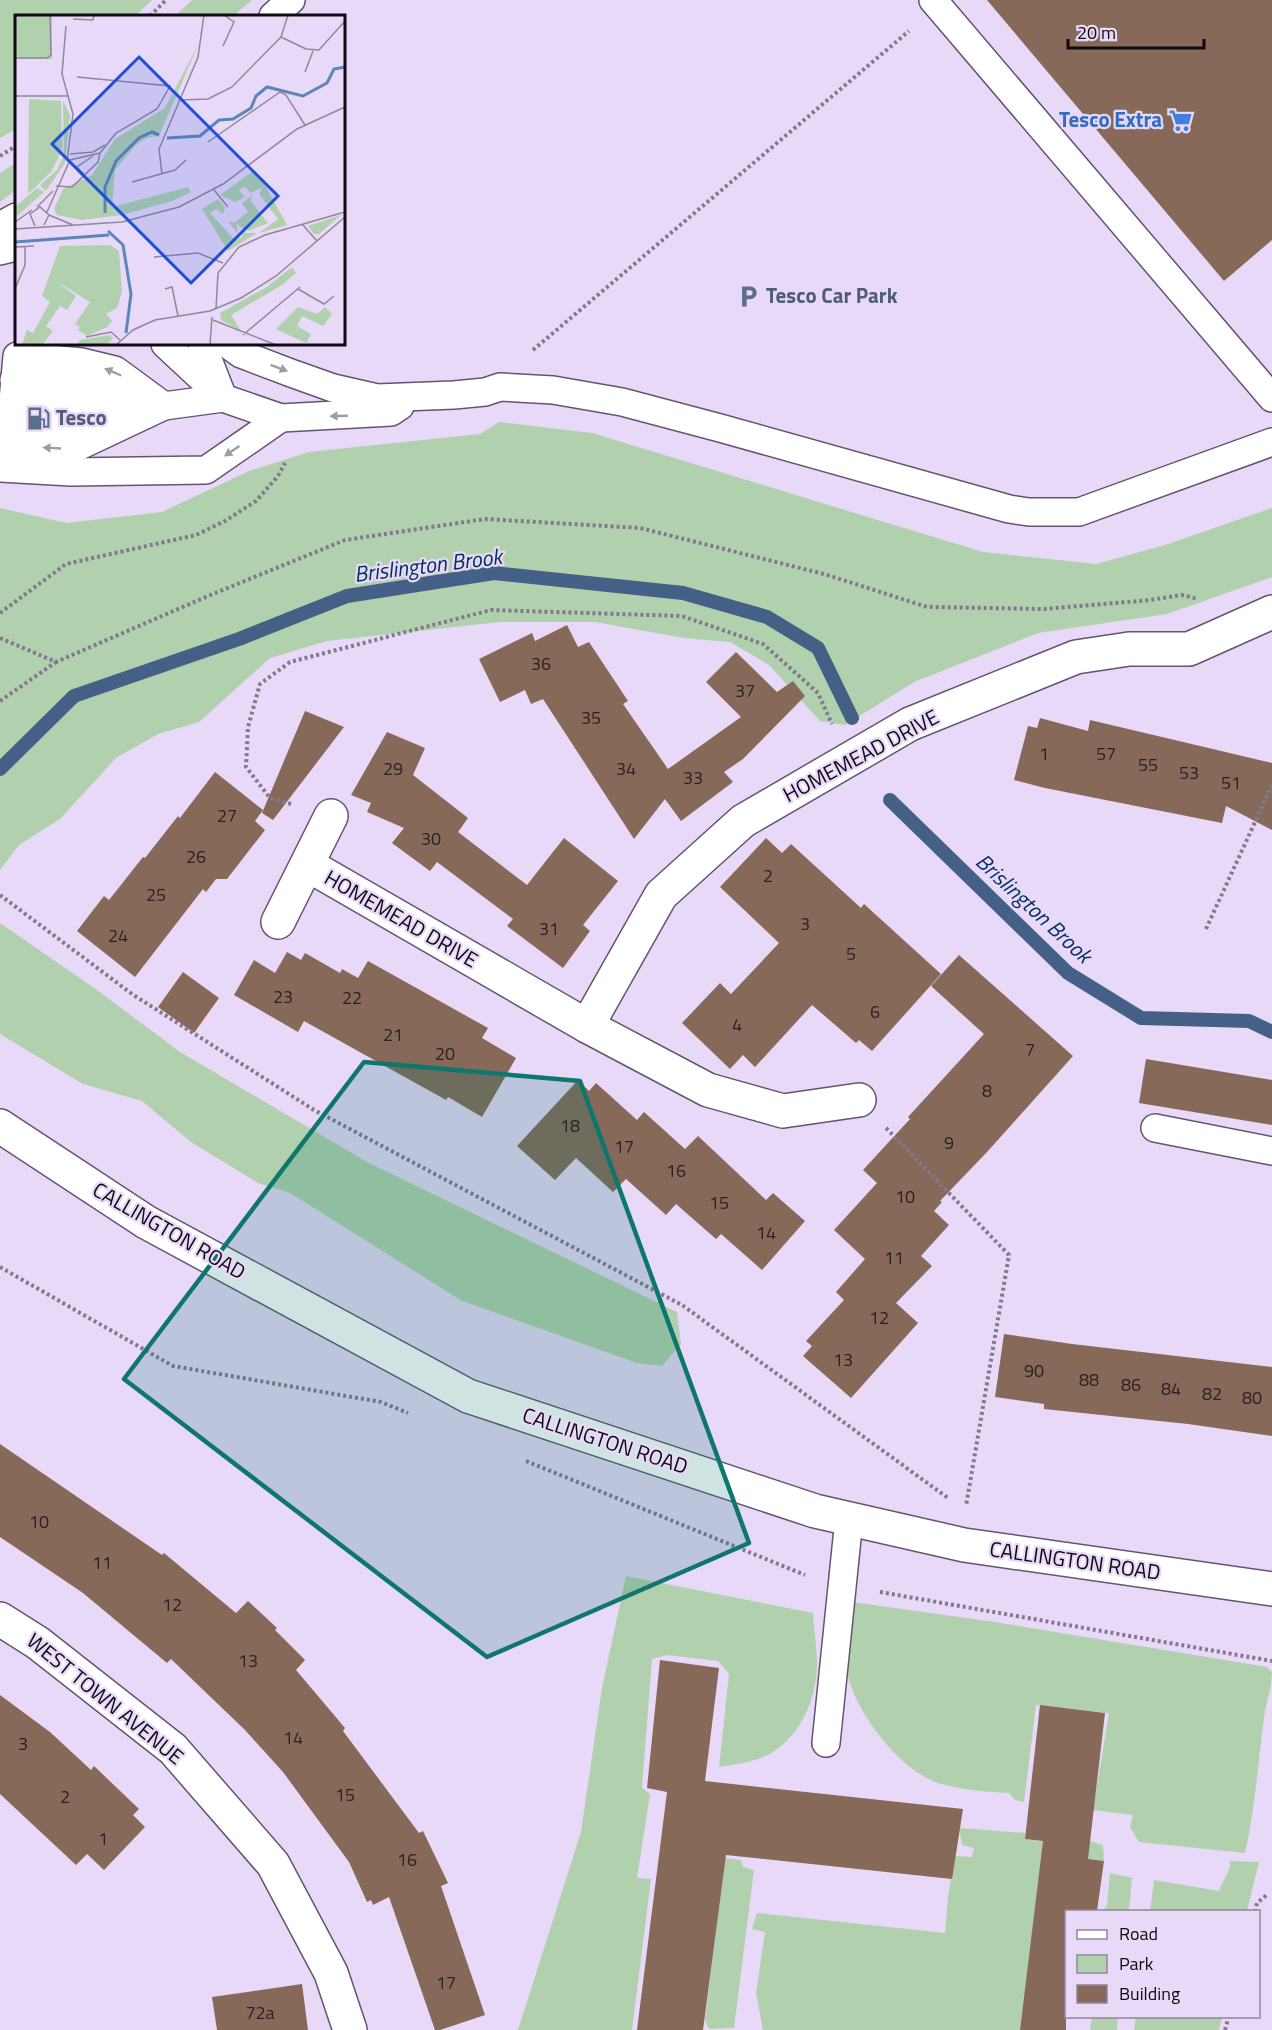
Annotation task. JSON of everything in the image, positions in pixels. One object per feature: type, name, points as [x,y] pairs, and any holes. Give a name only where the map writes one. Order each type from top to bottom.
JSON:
[{"type":"street","name":"HOMEMEAD DRIVE","points":[[587,1026],[661,896],[743,821],[910,724],[1076,657],[1129,649],[1189,648],[1269,621]]},
{"type":"street","name":"HOMEMEAD DRIVE","points":[[278,922],[330,820]]},
{"type":"street","name":"HOMEMEAD DRIVE","points":[[308,865],[587,1026],[708,1090],[783,1111],[859,1100]]},
{"type":"street","name":"CALLINGTON ROAD","points":[[0,1126],[146,1222],[468,1396],[815,1511],[964,1545],[1272,1589]]},
{"type":"street","name":"WEST TOWN AVENUE","points":[[0,1619],[38,1642],[173,1749],[273,1864],[332,1973],[350,2030]]},
{"type":"lane","points":[[274,15],[291,0]]},
{"type":"lane","points":[[936,3],[1272,398]]},
{"type":"lane","points":[[0,226],[15,218]]},
{"type":"lane","points":[[0,250],[15,247]]},
{"type":"lane","points":[[166,345],[224,398],[281,418],[391,412],[413,396]]},
{"type":"lane","points":[[202,345],[224,398]]},
{"type":"lane","points":[[228,345],[241,354],[333,388],[378,398],[485,392],[500,387],[553,390],[622,402],[1029,512],[1079,512],[1272,442]]},
{"type":"lane","points":[[9,431],[17,356],[82,363],[115,370],[164,406]]},
{"type":"lane","points":[[9,431],[78,406],[164,406],[224,398]]},
{"type":"lane","points":[[9,431],[73,449],[164,406]]},
{"type":"lane","points":[[9,431],[71,472],[206,470],[281,418]]},
{"type":"lane","points":[[1155,1128],[1272,1151]]},
{"type":"lane","points":[[826,1743],[849,1519]]},
{"type":"path","points":[[151,15],[166,0]]},
{"type":"path","points":[[485,392],[936,3]]},
{"type":"path","points":[[0,156],[15,147]]},
{"type":"path","points":[[0,701],[56,662],[345,540],[485,519],[640,528],[825,574],[927,607],[1045,609],[1182,595],[1269,621]]},
{"type":"path","points":[[330,820],[310,810],[270,798],[246,767],[248,727],[260,684],[290,662],[491,610],[682,616],[763,644],[818,693],[851,758]]},
{"type":"path","points":[[0,638],[56,662]]},
{"type":"path","points":[[1206,929],[1272,785]]},
{"type":"path","points":[[0,895],[132,994],[314,1110],[682,1305],[966,1510],[1009,1255],[859,1100]]},
{"type":"path","points":[[1255,1910],[1257,1903],[1268,1894]]},
{"type":"highlighted area","points":[[364,1062],[580,1081],[749,1543],[487,1657],[124,1379]]},
{"type":"green space","points":[[0,0],[152,0],[136,15],[15,15],[15,130],[0,138]]},
{"type":"green space","points":[[192,0],[252,0],[234,15],[176,15]]},
{"type":"green space","points":[[15,164],[15,191],[0,202],[0,173]]},
{"type":"green space","points":[[499,422],[592,433],[983,552],[1096,564],[1165,545],[1272,508],[1272,577],[1167,614],[1038,633],[914,682],[845,725],[820,721],[769,665],[730,642],[684,638],[595,622],[500,622],[327,641],[270,658],[199,722],[158,734],[116,758],[60,819],[19,845],[0,870],[0,508],[66,523],[162,512],[249,471],[309,452],[480,434]]},
{"type":"green space","points":[[0,923],[97,990],[180,1052],[369,1163],[677,1312],[681,1344],[662,1366],[637,1363],[462,1301],[290,1193],[258,1183],[191,1142],[142,1101],[83,1084],[0,1034]]},
{"type":"green space","points":[[626,1576],[813,1613],[817,1652],[814,1690],[806,1714],[783,1744],[761,1758],[719,1767],[729,1674],[718,1661],[667,1655],[652,1659],[642,1788],[650,1794],[637,1878],[651,1879],[632,2030],[518,2030],[581,1832],[602,1688]]},
{"type":"green space","points":[[852,1602],[995,1622],[1267,1667],[1272,1672],[1272,1678],[1264,1718],[1254,1803],[1245,1853],[1139,1842],[1130,1827],[1133,1815],[1093,1810],[1109,1713],[1036,1705],[1024,1802],[1015,1800],[1009,1793],[958,1788],[925,1777],[894,1752],[867,1719],[857,1700],[846,1666],[846,1643]]},
{"type":"green space","points":[[959,1828],[1025,1833],[1025,1839],[1089,1847],[1090,1841],[1103,1845],[1104,1861],[1042,1853],[1020,2030],[763,2030],[756,1993],[765,1932],[752,1929],[757,1913],[945,1933],[955,1856],[972,1857],[974,1848],[962,1845]]},
{"type":"green space","points":[[725,1858],[741,1860],[743,1867],[754,1870],[734,2028],[709,2029],[705,2020]]},
{"type":"green space","points":[[1230,1861],[1259,1862],[1247,1910],[1150,1910],[1154,1880],[1219,1891],[1230,1867]]},
{"type":"green space","points":[[1110,1873],[1132,1878],[1129,1910],[1103,1910],[1107,1906]]},
{"type":"green space","points":[[1092,2018],[1118,2018],[1117,2030],[1090,2030]]},
{"type":"green space","points":[[1136,2018],[1222,2018],[1219,2030],[1134,2030]]},
{"type":"building","name":"Tesco Extra","points":[[987,0],[1272,0],[1272,240],[1224,281]]},
{"type":"building","points":[[567,625],[578,647],[589,642],[628,701],[623,704],[668,769],[741,717],[706,682],[736,652],[777,692],[793,681],[805,696],[743,759],[724,772],[733,782],[681,821],[665,799],[634,839],[543,699],[531,704],[525,690],[500,702],[479,659],[532,633],[535,641]]},
{"type":"building","points":[[305,711],[344,727],[273,820],[262,813]]},
{"type":"building","points":[[1040,718],[1088,731],[1090,720],[1272,763],[1272,830],[1226,806],[1222,823],[1014,780],[1028,726],[1037,728]]},
{"type":"building","points":[[387,732],[425,748],[413,775],[468,818],[458,832],[527,885],[564,838],[618,881],[583,925],[590,931],[563,968],[507,926],[513,919],[437,862],[430,871],[392,843],[404,828],[367,812],[371,803],[351,795]]},
{"type":"building","points":[[215,772],[263,810],[255,821],[265,830],[227,879],[216,879],[206,892],[203,889],[135,977],[77,931],[104,896],[109,900],[178,816],[180,818]]},
{"type":"building","points":[[766,838],[782,853],[791,844],[861,908],[864,904],[941,974],[872,1051],[859,1040],[856,1043],[812,1005],[755,1067],[743,1055],[730,1069],[682,1023],[720,983],[731,994],[779,943],[720,887]]},
{"type":"building","points":[[287,952],[301,960],[305,953],[340,973],[342,969],[358,978],[368,961],[488,1028],[482,1038],[516,1058],[482,1117],[448,1097],[446,1100],[304,1021],[298,1032],[234,995],[254,960],[275,973]]},
{"type":"building","points":[[959,955],[1073,1056],[940,1201],[942,1202],[934,1211],[949,1225],[921,1256],[932,1266],[896,1303],[918,1323],[851,1398],[803,1356],[812,1346],[806,1341],[844,1300],[836,1292],[865,1259],[834,1230],[877,1183],[863,1170],[984,1034],[931,986]]},
{"type":"building","points":[[183,972],[219,998],[194,1033],[158,1007]]},
{"type":"building","points":[[1146,1059],[1272,1080],[1272,1125],[1139,1103]]},
{"type":"building","points":[[578,1080],[589,1091],[596,1083],[637,1120],[644,1112],[685,1149],[698,1136],[766,1200],[773,1193],[805,1221],[762,1270],[721,1234],[716,1239],[676,1204],[666,1215],[626,1179],[613,1192],[576,1158],[555,1180],[517,1146]]},
{"type":"building","points":[[1004,1334],[1272,1367],[1272,1436],[1188,1424],[1044,1409],[1044,1404],[995,1397]]},
{"type":"building","points":[[0,1444],[162,1555],[164,1553],[236,1613],[248,1601],[277,1628],[275,1630],[305,1660],[296,1670],[345,1728],[343,1731],[419,1833],[423,1831],[448,1883],[441,1886],[485,2015],[435,2030],[389,1897],[373,1905],[371,1900],[367,1902],[349,1862],[283,1772],[245,1730],[171,1659],[167,1663],[83,1593],[0,1537]]},
{"type":"building","points":[[660,1660],[719,1668],[705,1781],[963,1809],[952,1879],[726,1855],[703,2030],[637,2030],[667,1792],[647,1788]]},
{"type":"building","points":[[0,1695],[50,1732],[91,1770],[94,1766],[139,1809],[133,1815],[145,1827],[104,1870],[87,1854],[76,1865],[0,1794]]},
{"type":"building","points":[[1040,1705],[1105,1713],[1088,1859],[1104,1861],[1097,1910],[1065,1910],[1066,2030],[1020,2030],[1043,1841],[1025,1839]]},
{"type":"building","points":[[302,1984],[308,2030],[217,2030],[212,1997]]},
{"type":"waterway","name":"Brislington Brook","points":[[0,769],[74,696],[239,639],[347,596],[494,573],[683,593],[767,617],[818,648],[852,718]]},
{"type":"waterway","name":"Brislington Brook","points":[[890,800],[1068,973],[1141,1018],[1249,1021],[1272,1032]]},
{"type":"place","name":"Tesco Extra","points":[[1180,120]]},
{"type":"place","name":"Tesco Car Park","points":[[748,296]]},
{"type":"place","name":"Tesco","points":[[38,418]]}]
